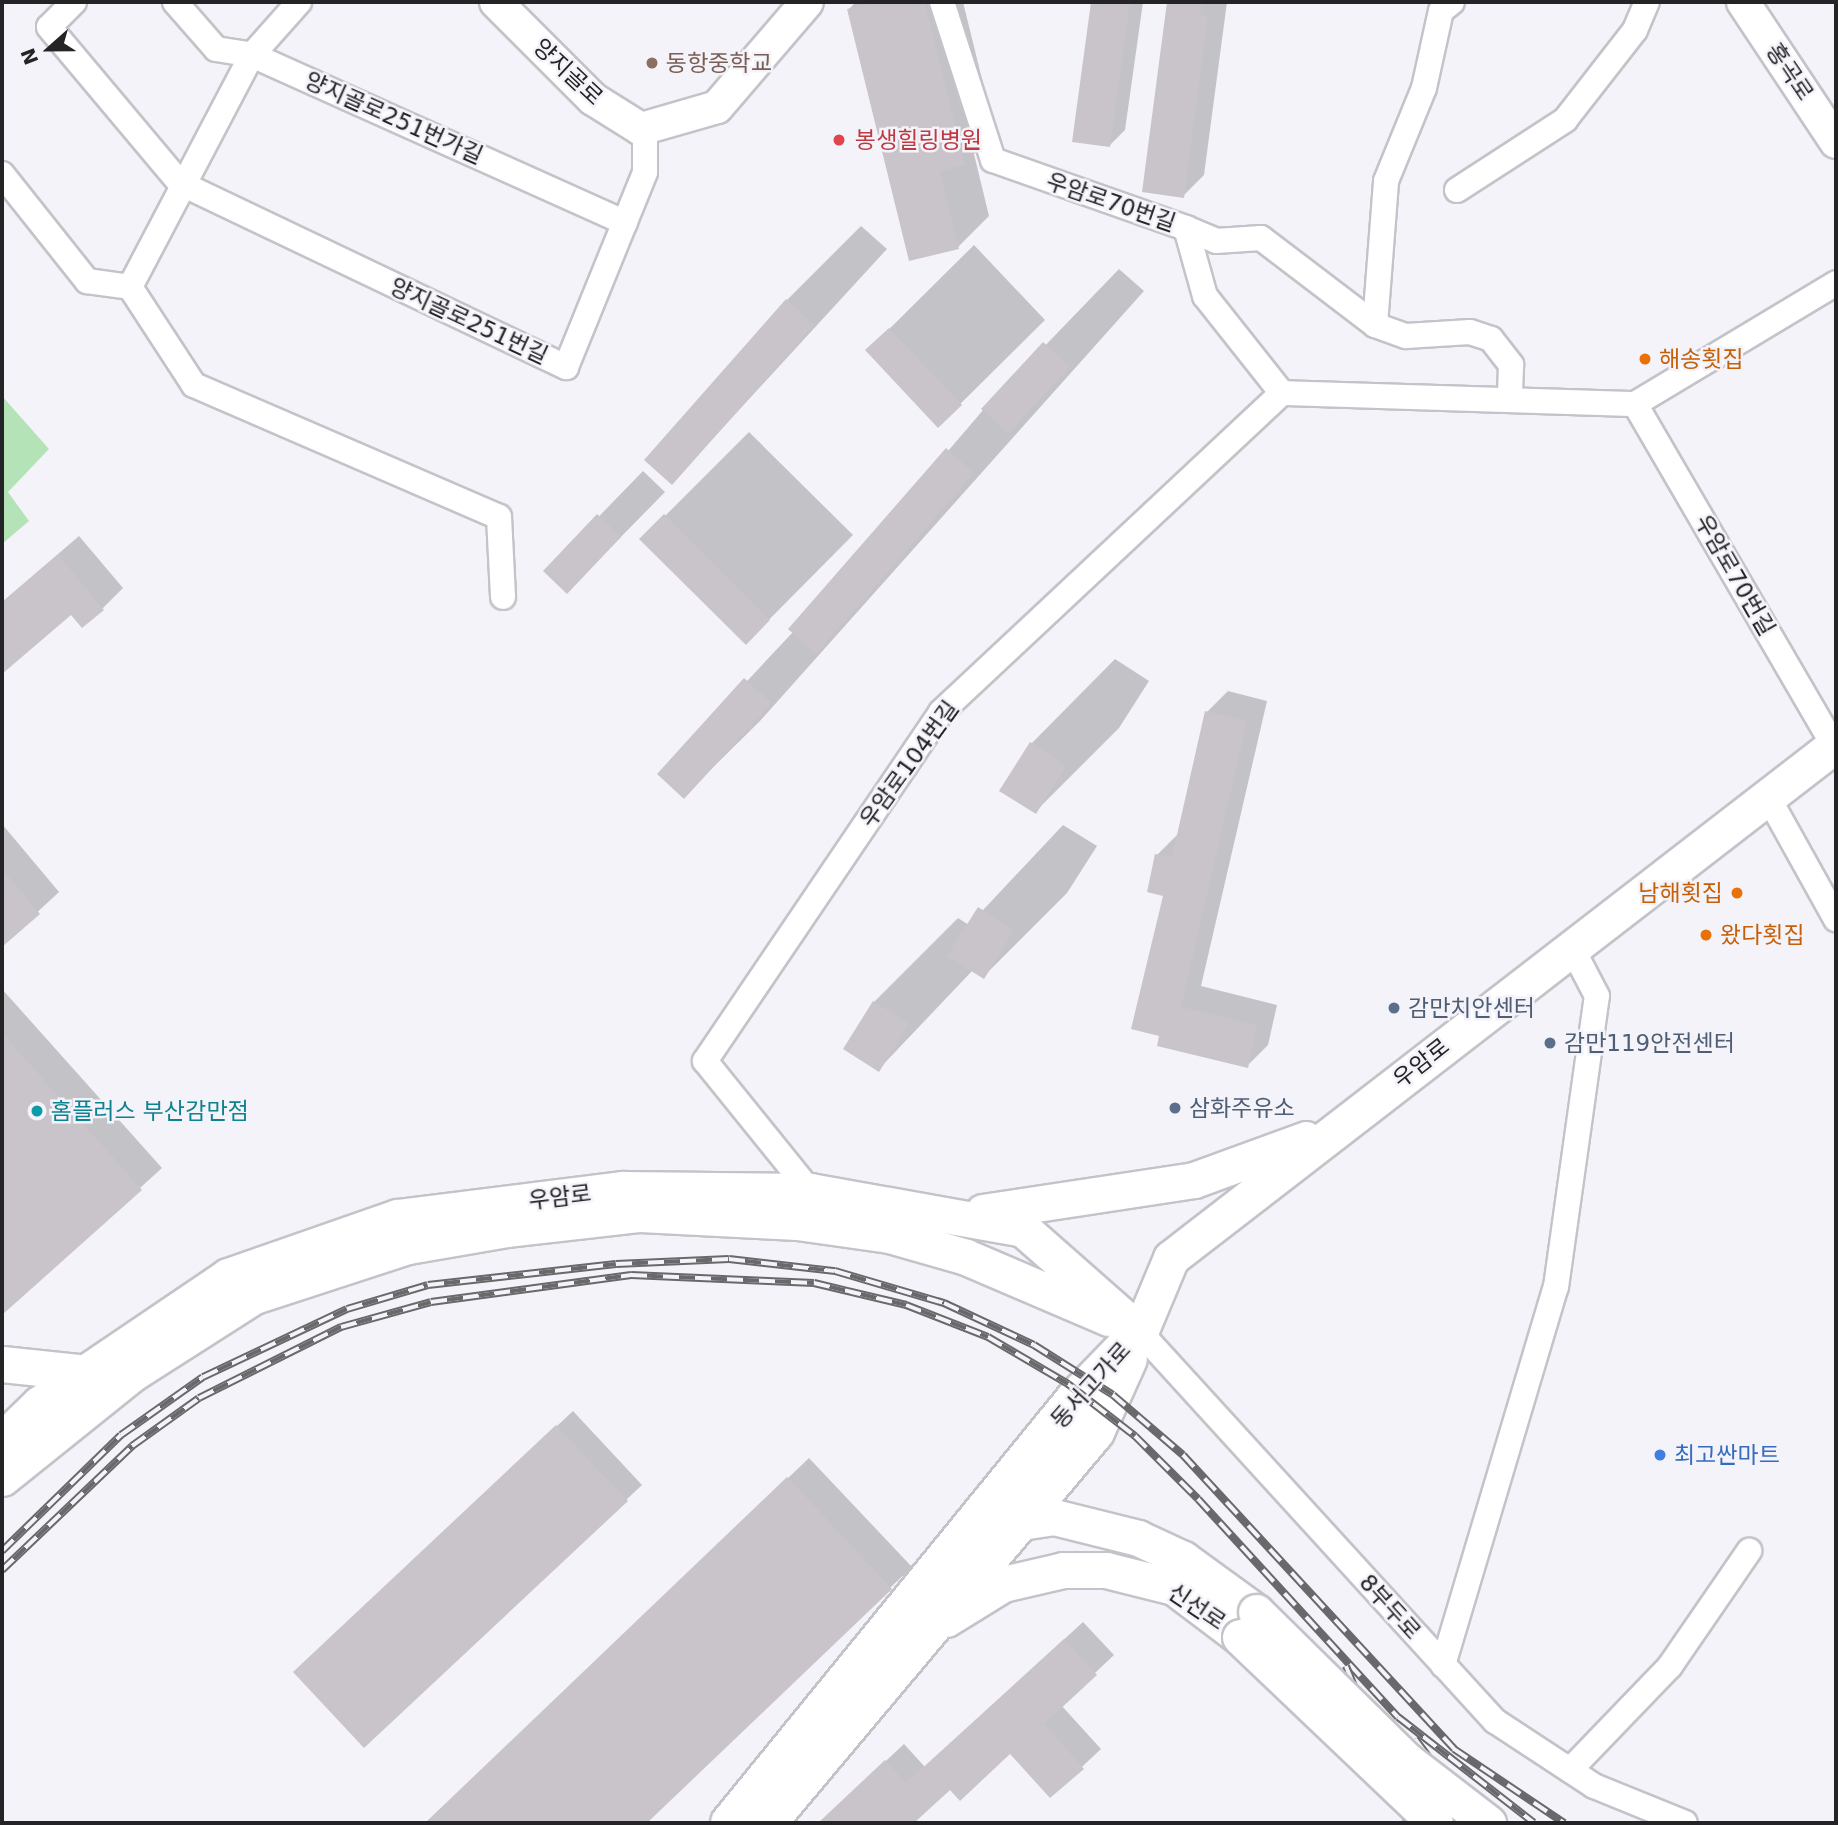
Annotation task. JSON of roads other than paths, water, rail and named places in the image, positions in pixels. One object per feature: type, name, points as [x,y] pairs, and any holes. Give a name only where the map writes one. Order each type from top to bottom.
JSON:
[{"type":"main road","name":"우암로","points":[[1140,1332],[1171,1258],[1835,745]]},
{"type":"main road","points":[[967,1214],[1194,1180],[1336,1129]]},
{"type":"main road","name":"우암로","points":[[2,1478],[12,1433],[88,1373],[228,1276],[397,1217],[623,1189],[810,1191],[967,1214],[1023,1229],[1140,1332]]},
{"type":"main road","name":"우암로","points":[[12,1433],[254,1296],[408,1246],[626,1215],[797,1222],[889,1235],[967,1257],[1140,1332]]},
{"type":"main road","name":"동서고가로","points":[[766,1823],[908,1650],[1095,1432],[1140,1332]]},
{"type":"main road","name":"동서고가로","points":[[730,1823],[961,1537],[1140,1332]]},
{"type":"main road","points":[[2,1364],[88,1373]]},
{"type":"main road","name":"신선로","points":[[961,1537],[1023,1519],[1091,1523],[1138,1538],[1183,1559],[1435,1823]]},
{"type":"main road","name":"신선로","points":[[908,1650],[967,1601],[1003,1584],[1062,1570],[1140,1576],[1174,1587],[1248,1625],[1405,1759],[1488,1823]]},
{"type":"street","name":"양지골로251번길","points":[[74,2],[49,27],[180,184],[566,367],[645,172],[645,128]]},
{"type":"street","name":"양지골로251번가길","points":[[175,2],[216,49],[252,55],[625,223]]},
{"type":"street","points":[[130,287],[180,184],[252,55],[299,2]]},
{"type":"street","name":"양지골로","points":[[496,2],[593,99],[645,128]]},
{"type":"street","points":[[645,128],[717,107],[807,2]]},
{"type":"street","name":"우암로70번길","points":[[943,2],[993,160],[1185,228],[1205,296],[1282,393]]},
{"type":"street","points":[[1375,325],[1386,181],[1424,88],[1441,11],[1452,2]]},
{"type":"street","points":[[1457,190],[1565,120],[1635,30],[1647,2]]},
{"type":"street","name":"홍곡로","points":[[1743,2],[1836,142]]},
{"type":"street","points":[[2,174],[87,281],[130,287],[194,386],[499,517],[503,597]]},
{"type":"street","points":[[1185,228],[1216,241],[1261,238],[1375,325],[1406,336],[1470,332],[1490,339],[1511,365],[1510,400]]},
{"type":"street","points":[[1282,393],[1635,404],[1836,283]]},
{"type":"street","name":"우암로104번길","points":[[810,1191],[705,1061],[941,712],[1282,393]]},
{"type":"street","name":"우암로70번길","points":[[1635,404],[1835,745]]},
{"type":"street","points":[[1768,797],[1836,919]]},
{"type":"street","points":[[1443,1665],[1556,1287],[1597,996],[1572,947]]},
{"type":"street","name":"8부두로","points":[[1140,1332],[1495,1721],[1570,1770],[1685,1823]]},
{"type":"street","points":[[1570,1770],[1644,1697],[1698,1630],[1749,1551]]},
{"type":"railway","points":[[2,1551],[121,1435],[203,1377],[347,1309],[428,1285],[616,1264],[729,1259],[835,1271],[944,1303],[1034,1345],[1113,1395],[1183,1455],[1454,1749],[1564,1823]]},
{"type":"railway","points":[[2,1570],[132,1446],[199,1398],[341,1327],[431,1302],[631,1275],[814,1283],[906,1305],[988,1337],[1068,1384],[1135,1436],[1198,1499],[1398,1717],[1534,1823]]},
{"type":"railway","points":[[1346,1666],[1408,1823]]},
{"type":"railway","points":[[1415,1739],[1478,1823]]},
{"type":"place","name":"동항중학교","points":[[652,63]]},
{"type":"place","name":"봉생힐링병원","points":[[839,140]]},
{"type":"place","name":"해송횟집","points":[[1645,359]]},
{"type":"place","name":"남해횟집","points":[[1737,893]]},
{"type":"place","name":"왔다횟집","points":[[1706,935]]},
{"type":"place","name":"감만치안센터","points":[[1394,1008]]},
{"type":"place","name":"감만119안전센터","points":[[1550,1043]]},
{"type":"place","name":"삼화주유소","points":[[1175,1108]]},
{"type":"place","name":"홈플러스 부산감만점","points":[[37,1111]]},
{"type":"place","name":"최고싼마트","points":[[1660,1455]]}]
